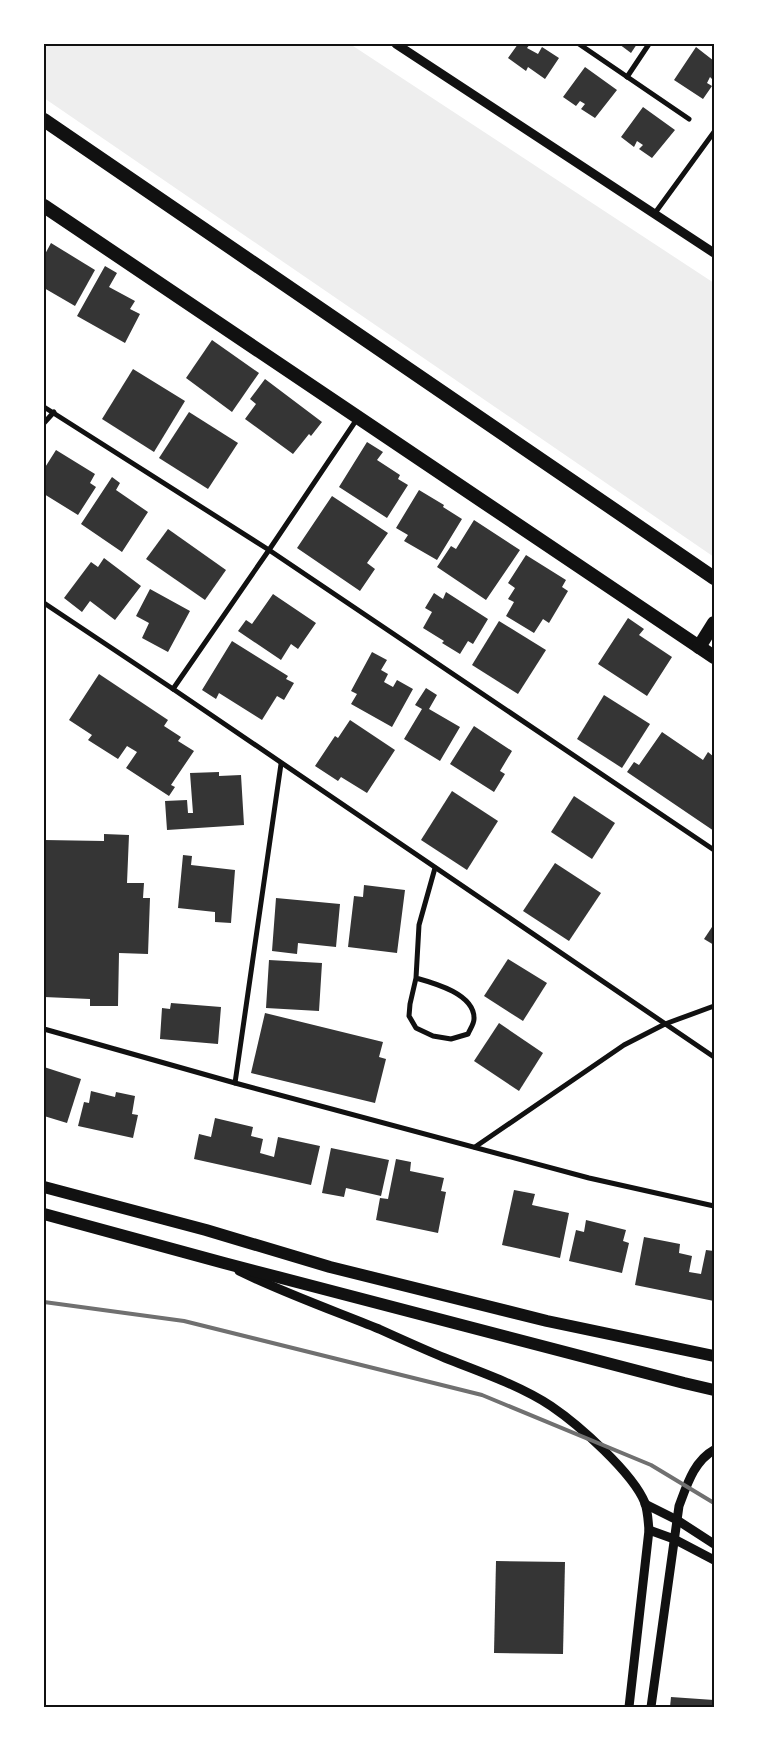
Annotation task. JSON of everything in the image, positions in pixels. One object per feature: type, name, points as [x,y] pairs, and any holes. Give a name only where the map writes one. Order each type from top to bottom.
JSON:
[{"type":"highway","points":[[44,120],[714,578]]},
{"type":"highway","points":[[44,206],[714,657]]},
{"type":"highway","points":[[699,647],[714,623]]},
{"type":"main road","points":[[44,1187],[206,1230],[330,1267],[547,1321],[714,1356]]},
{"type":"main road","points":[[44,1214],[224,1263],[714,1390]]},
{"type":"street","points":[[396,44],[714,253]]},
{"type":"street","points":[[579,44],[689,119]]},
{"type":"street","points":[[627,77],[650,44]]},
{"type":"street","points":[[655,213],[714,132]]},
{"type":"street","points":[[44,407],[269,550],[714,850]]},
{"type":"street","points":[[44,423],[54,412]]},
{"type":"street","points":[[173,689],[358,417]]},
{"type":"street","points":[[44,603],[714,1058]]},
{"type":"street","points":[[235,1083],[281,764]]},
{"type":"street","points":[[416,978],[449,990],[468,1003],[474,1014],[474,1020],[468,1034],[451,1039],[433,1036],[416,1028],[410,1016],[410,1004],[416,978],[419,925],[436,868]]},
{"type":"street","points":[[475,1147],[624,1046],[665,1024],[714,1006]]},
{"type":"street","points":[[44,1028],[235,1083],[589,1178],[714,1206]]},
{"type":"street","points":[[224,1263],[277,1289],[378,1329],[524,1391],[570,1419],[609,1456],[636,1487],[645,1504],[649,1530],[628,1707]]},
{"type":"street","points":[[651,1707],[677,1520],[686,1486],[699,1462],[714,1450]]},
{"type":"street","points":[[645,1504],[677,1520],[714,1544]]},
{"type":"street","points":[[649,1530],[714,1560]]},
{"type":"shaded area","points":[[44,44],[350,44],[714,283],[714,557],[44,98]]},
{"type":"building","points":[[518,44],[530,44],[527,48],[538,54],[542,47],[559,58],[545,79],[528,67],[526,71],[508,58]]},
{"type":"building","points":[[619,44],[637,44],[631,53]]},
{"type":"building","points":[[696,47],[714,61],[714,81],[710,77],[707,83],[712,86],[703,99],[674,80]]},
{"type":"building","points":[[585,67],[617,90],[595,118],[581,109],[585,104],[580,101],[576,106],[563,97]]},
{"type":"building","points":[[643,107],[675,130],[652,158],[639,149],[643,145],[637,141],[634,147],[621,137]]},
{"type":"building","points":[[51,243],[95,270],[75,306],[44,288],[44,256]]},
{"type":"building","points":[[105,266],[117,273],[109,287],[135,301],[130,309],[140,314],[125,343],[77,316]]},
{"type":"building","points":[[212,340],[259,373],[232,412],[186,378]]},
{"type":"building","points":[[133,369],[185,401],[154,452],[102,419]]},
{"type":"building","points":[[265,379],[322,422],[311,436],[309,434],[293,454],[245,419],[256,404],[250,399]]},
{"type":"building","points":[[189,412],[238,443],[208,489],[159,458]]},
{"type":"building","points":[[367,442],[383,452],[377,460],[400,475],[398,479],[408,485],[387,518],[339,487]]},
{"type":"building","points":[[56,450],[95,474],[90,483],[96,487],[78,515],[44,494],[44,469]]},
{"type":"building","points":[[112,477],[120,483],[116,490],[148,512],[122,552],[81,524]]},
{"type":"building","points":[[419,490],[444,505],[443,507],[462,519],[437,560],[404,541],[408,535],[396,528]]},
{"type":"building","points":[[332,496],[388,533],[367,563],[375,569],[360,591],[297,548]]},
{"type":"building","points":[[474,520],[520,550],[486,600],[437,567],[451,546],[456,549]]},
{"type":"building","points":[[168,529],[226,570],[205,600],[146,559]]},
{"type":"building","points":[[526,555],[566,580],[562,587],[568,591],[549,623],[543,619],[534,633],[506,616],[514,602],[508,599],[515,588],[508,583]]},
{"type":"building","points":[[104,558],[141,586],[115,620],[90,601],[82,612],[64,598],[91,562],[98,567]]},
{"type":"building","points":[[150,589],[190,611],[168,652],[142,638],[149,623],[136,616]]},
{"type":"building","points":[[446,592],[488,619],[473,644],[468,641],[460,654],[423,628],[432,612],[425,608],[434,593],[443,599]]},
{"type":"building","points":[[273,594],[316,623],[298,649],[291,644],[281,660],[238,631],[246,620],[252,624]]},
{"type":"building","points":[[628,618],[644,629],[639,635],[672,657],[647,696],[598,664]]},
{"type":"building","points":[[499,621],[546,650],[518,694],[472,665]]},
{"type":"building","points":[[232,641],[288,676],[286,679],[294,683],[284,700],[277,696],[262,720],[219,693],[216,699],[202,690]]},
{"type":"building","points":[[372,652],[387,660],[381,670],[388,674],[384,682],[393,687],[397,680],[413,689],[392,727],[351,704],[357,694],[351,691]]},
{"type":"building","points":[[99,674],[168,720],[164,726],[181,737],[178,741],[194,751],[171,785],[175,787],[169,796],[126,768],[137,752],[127,746],[118,759],[88,740],[92,735],[69,720]]},
{"type":"building","points":[[426,688],[437,695],[429,709],[460,727],[440,761],[404,739],[422,709],[415,705]]},
{"type":"building","points":[[604,695],[650,724],[622,768],[577,739]]},
{"type":"building","points":[[350,720],[395,750],[367,793],[341,777],[338,781],[315,766],[335,736],[338,738]]},
{"type":"building","points":[[474,726],[512,751],[500,771],[505,774],[494,792],[450,764]]},
{"type":"building","points":[[662,732],[703,760],[708,752],[714,757],[714,831],[627,772],[634,762],[639,765]]},
{"type":"building","points":[[219,772],[219,776],[241,775],[244,825],[167,830],[165,801],[187,800],[188,813],[193,813],[190,773]]},
{"type":"building","points":[[452,791],[498,821],[467,870],[421,840]]},
{"type":"building","points":[[574,796],[615,823],[592,859],[551,832]]},
{"type":"building","points":[[104,834],[129,835],[127,883],[144,883],[143,898],[150,898],[148,954],[119,953],[118,1006],[90,1006],[90,999],[44,997],[44,840],[104,841]]},
{"type":"building","points":[[183,855],[192,856],[191,865],[235,870],[231,923],[215,922],[215,912],[178,908]]},
{"type":"building","points":[[555,863],[601,893],[569,941],[523,911]]},
{"type":"building","points":[[364,885],[405,890],[397,953],[348,947],[354,896],[363,897]]},
{"type":"building","points":[[276,898],[340,904],[336,947],[298,943],[297,954],[272,951]]},
{"type":"building","points":[[714,924],[714,945],[704,939]]},
{"type":"building","points":[[508,959],[547,983],[523,1021],[484,996]]},
{"type":"building","points":[[269,960],[322,963],[319,1011],[266,1008]]},
{"type":"building","points":[[171,1003],[221,1007],[218,1044],[160,1039],[162,1008],[170,1009]]},
{"type":"building","points":[[265,1013],[383,1042],[379,1057],[386,1059],[375,1103],[251,1073]]},
{"type":"building","points":[[499,1023],[543,1053],[519,1091],[474,1061]]},
{"type":"building","points":[[44,1067],[81,1079],[67,1123],[44,1116]]},
{"type":"building","points":[[91,1091],[115,1097],[116,1092],[135,1096],[132,1114],[138,1115],[133,1138],[78,1126],[84,1102],[89,1103]]},
{"type":"building","points":[[215,1118],[253,1127],[251,1136],[263,1139],[260,1153],[274,1157],[278,1137],[320,1146],[311,1185],[194,1159],[199,1134],[211,1137]]},
{"type":"building","points":[[331,1148],[389,1160],[381,1196],[346,1188],[344,1197],[322,1193]]},
{"type":"building","points":[[396,1159],[411,1162],[410,1171],[444,1178],[441,1191],[446,1192],[438,1233],[376,1220],[380,1198],[388,1199]]},
{"type":"building","points":[[514,1190],[535,1194],[532,1205],[569,1213],[560,1258],[502,1245]]},
{"type":"building","points":[[586,1220],[626,1230],[623,1241],[629,1243],[622,1273],[569,1261],[576,1230],[584,1232]]},
{"type":"building","points":[[644,1237],[680,1244],[679,1253],[692,1256],[689,1272],[701,1274],[706,1250],[714,1251],[714,1301],[635,1285]]},
{"type":"building","points":[[496,1561],[565,1562],[563,1654],[494,1653]]},
{"type":"building","points":[[671,1697],[714,1700],[714,1707],[670,1707]]},
{"type":"railway","points":[[44,1302],[184,1321],[482,1395],[651,1465],[714,1503]]}]
